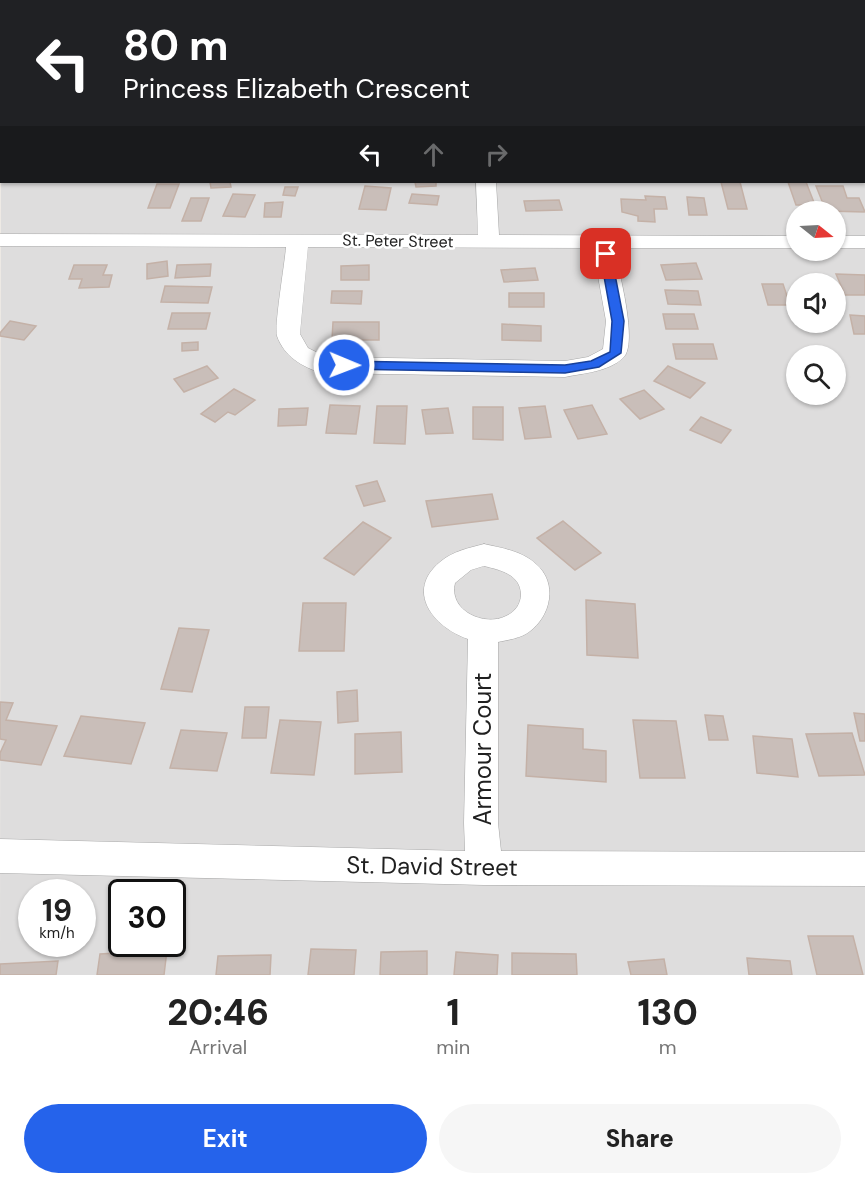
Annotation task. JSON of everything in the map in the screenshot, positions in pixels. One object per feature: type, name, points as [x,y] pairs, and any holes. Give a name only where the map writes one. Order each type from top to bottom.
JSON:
[{"type":"street","points":[[486,183],[489,242]]},
{"type":"street","points":[[298,239],[288,334],[299,353],[322,365],[565,369],[594,364],[615,353],[618,321],[602,241]]},
{"type":"street","name":"St. Peter Street","points":[[0,240],[786,242]]},
{"type":"street","points":[[846,242],[865,242]]},
{"type":"street","name":"Armour Court","points":[[483,630],[481,823],[484,868]]},
{"type":"street","name":"St. David Street","points":[[0,856],[484,868],[865,869]]},
{"type":"shaded area","points":[[1,183],[865,183],[865,975],[0,975]]},
{"type":"building","points":[[210,183],[230,183],[231,187],[211,188]]},
{"type":"building","points":[[415,183],[436,183],[436,186],[416,187]]},
{"type":"building","points":[[721,183],[740,183],[747,209],[728,209]]},
{"type":"building","points":[[788,183],[806,183],[813,201],[795,201]]},
{"type":"building","points":[[157,184],[179,184],[170,208],[148,208]]},
{"type":"building","points":[[365,186],[391,188],[386,210],[359,209]]},
{"type":"building","points":[[816,186],[843,186],[847,198],[859,198],[865,212],[846,212],[846,201],[822,201]]},
{"type":"building","points":[[285,187],[298,187],[295,196],[283,195]]},
{"type":"building","points":[[233,194],[255,195],[245,217],[223,216]]},
{"type":"building","points":[[412,194],[439,196],[437,205],[409,203]]},
{"type":"building","points":[[645,196],[665,197],[667,209],[654,209],[655,222],[638,221],[638,216],[622,212],[621,199],[646,200]]},
{"type":"building","points":[[687,197],[704,198],[707,215],[689,215]]},
{"type":"building","points":[[191,198],[209,198],[201,221],[182,221]]},
{"type":"building","points":[[559,200],[562,210],[526,211],[524,201]]},
{"type":"building","points":[[283,202],[281,217],[264,217],[265,203]]},
{"type":"building","points":[[167,261],[168,276],[147,279],[147,264]]},
{"type":"building","points":[[696,263],[702,279],[666,280],[661,265]]},
{"type":"building","points":[[211,264],[210,276],[175,278],[177,265]]},
{"type":"building","points":[[74,265],[107,265],[103,275],[112,275],[109,287],[79,288],[82,279],[69,279]]},
{"type":"building","points":[[369,265],[369,280],[341,280],[341,266]]},
{"type":"building","points":[[535,268],[538,280],[504,282],[501,270]]},
{"type":"building","points":[[846,274],[865,275],[865,295],[846,295]]},
{"type":"building","points":[[762,284],[783,284],[786,305],[768,305]]},
{"type":"building","points":[[165,286],[212,287],[208,303],[161,302]]},
{"type":"building","points":[[665,290],[698,291],[701,305],[668,304]]},
{"type":"building","points":[[332,291],[362,291],[361,304],[331,303]]},
{"type":"building","points":[[509,293],[544,293],[544,307],[509,307]]},
{"type":"building","points":[[172,313],[210,313],[206,329],[168,329]]},
{"type":"building","points":[[663,314],[694,314],[698,329],[666,329]]},
{"type":"building","points":[[850,315],[865,316],[865,334],[854,334]]},
{"type":"building","points":[[10,321],[36,326],[24,340],[0,336]]},
{"type":"building","points":[[333,322],[379,322],[379,340],[332,340]]},
{"type":"building","points":[[502,324],[541,326],[541,341],[502,340]]},
{"type":"building","points":[[198,342],[198,350],[182,351],[182,343]]},
{"type":"building","points":[[673,344],[713,344],[717,359],[676,359]]},
{"type":"building","points":[[207,366],[218,378],[184,392],[174,379]]},
{"type":"building","points":[[668,366],[705,383],[690,398],[654,381]]},
{"type":"building","points":[[234,389],[255,400],[235,415],[228,412],[215,422],[201,414]]},
{"type":"building","points":[[644,390],[664,409],[640,419],[620,399]]},
{"type":"building","points":[[330,405],[360,406],[356,434],[326,433]]},
{"type":"building","points":[[592,405],[607,434],[578,439],[564,410]]},
{"type":"building","points":[[377,406],[407,406],[405,444],[374,443]]},
{"type":"building","points":[[545,406],[551,437],[525,439],[519,408]]},
{"type":"building","points":[[473,407],[503,407],[503,440],[473,439]]},
{"type":"building","points":[[308,408],[306,425],[278,426],[279,409]]},
{"type":"building","points":[[448,408],[453,433],[426,434],[422,410]]},
{"type":"building","points":[[701,417],[731,430],[721,443],[690,430]]},
{"type":"building","points":[[377,481],[385,501],[364,506],[356,486]]},
{"type":"building","points":[[492,494],[498,519],[432,527],[426,501]]},
{"type":"building","points":[[563,521],[601,553],[575,570],[537,538]]},
{"type":"building","points":[[363,522],[391,538],[354,575],[324,558]]},
{"type":"building","points":[[586,600],[635,604],[638,658],[587,655]]},
{"type":"building","points":[[303,603],[346,603],[344,651],[299,651]]},
{"type":"building","points":[[179,628],[209,630],[192,692],[161,689]]},
{"type":"building","points":[[357,690],[358,721],[338,723],[337,692]]},
{"type":"building","points":[[0,702],[13,703],[6,720],[57,726],[41,765],[0,760],[0,753],[6,740],[0,739]]},
{"type":"building","points":[[245,707],[269,707],[266,738],[242,738]]},
{"type":"building","points":[[854,713],[865,714],[865,741],[860,741]]},
{"type":"building","points":[[705,715],[723,716],[728,740],[709,740]]},
{"type":"building","points":[[81,716],[145,723],[131,764],[64,756]]},
{"type":"building","points":[[280,720],[321,722],[314,775],[271,773]]},
{"type":"building","points":[[633,720],[676,721],[685,778],[640,778]]},
{"type":"building","points":[[528,725],[583,729],[583,749],[606,751],[606,782],[526,776]]},
{"type":"building","points":[[181,730],[227,733],[217,771],[170,768]]},
{"type":"building","points":[[401,732],[402,772],[355,774],[355,734]]},
{"type":"building","points":[[852,733],[865,775],[819,776],[806,734]]},
{"type":"building","points":[[753,736],[792,739],[798,777],[757,773]]},
{"type":"building","points":[[808,936],[853,936],[863,975],[817,975]]},
{"type":"building","points":[[311,949],[356,950],[354,975],[308,975]]},
{"type":"building","points":[[427,951],[427,975],[380,975],[381,952]]},
{"type":"building","points":[[456,952],[498,955],[497,975],[454,975]]},
{"type":"building","points":[[512,953],[576,954],[577,975],[512,975]]},
{"type":"building","points":[[100,954],[108,954],[108,957],[166,957],[164,975],[97,975]]},
{"type":"building","points":[[271,955],[270,975],[216,975],[218,956]]},
{"type":"building","points":[[747,958],[790,961],[792,975],[749,975]]},
{"type":"building","points":[[664,959],[667,975],[631,975],[628,962]]},
{"type":"building","points":[[58,961],[56,975],[0,975],[0,964]]},
{"type":"route","points":[[344,365],[565,369],[594,364],[615,353],[618,321],[606,254]]}]
